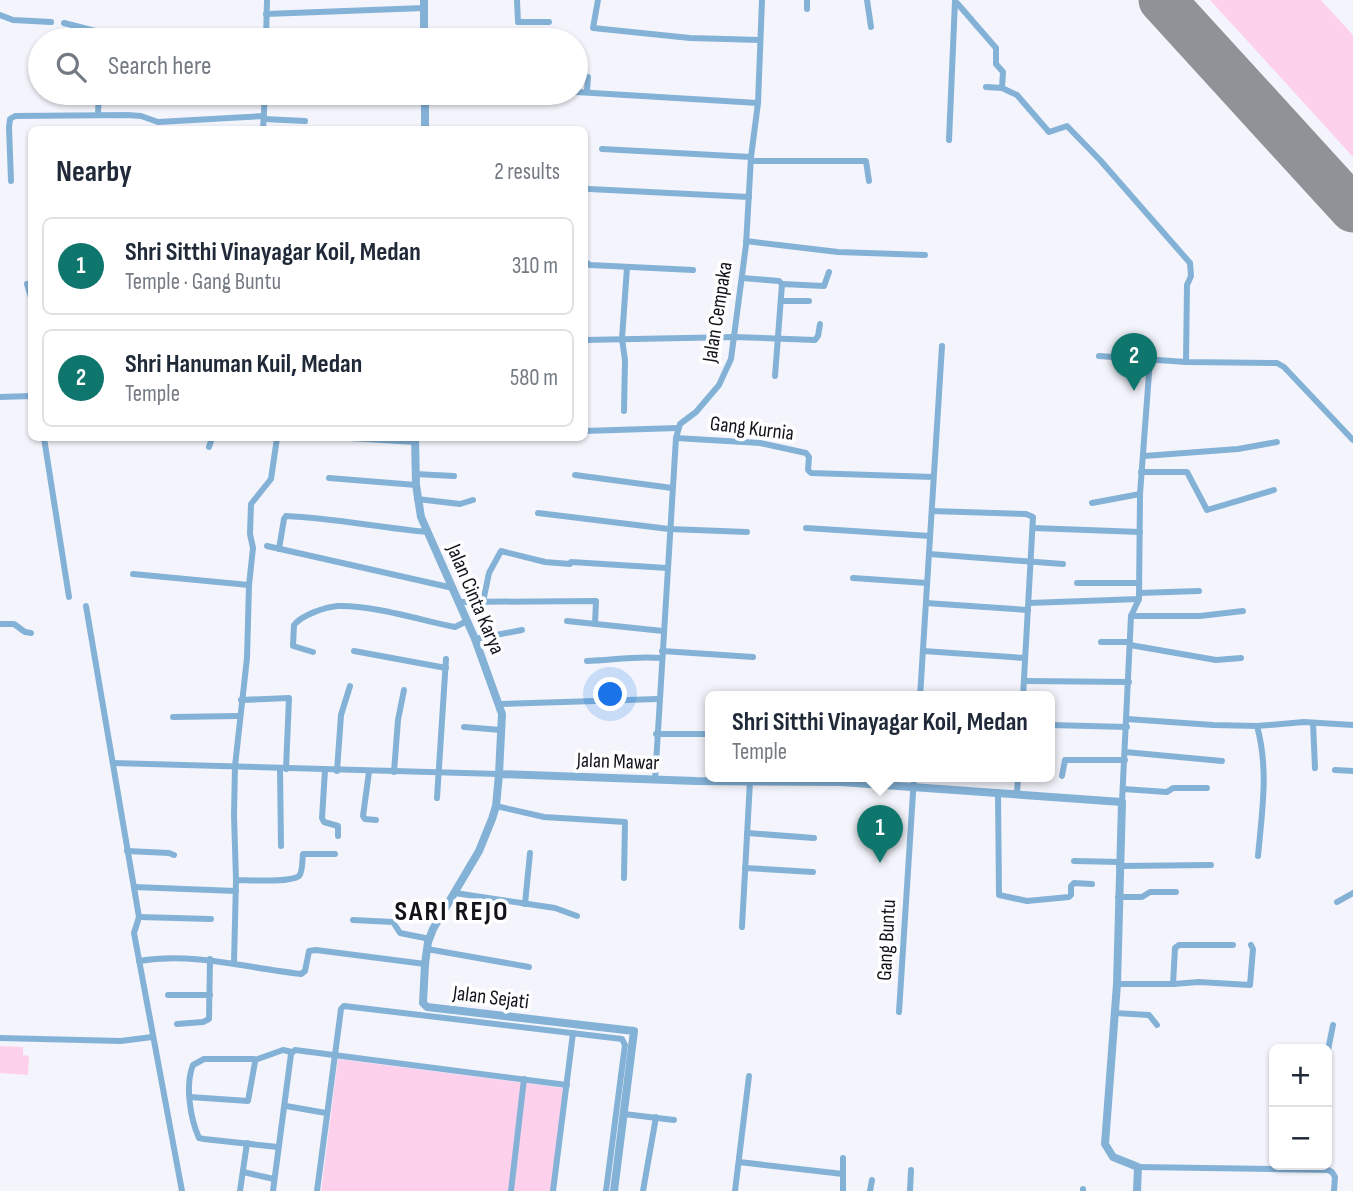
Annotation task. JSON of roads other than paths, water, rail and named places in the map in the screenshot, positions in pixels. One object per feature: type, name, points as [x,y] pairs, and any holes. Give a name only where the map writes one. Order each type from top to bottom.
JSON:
[{"type":"street","points":[[265,28],[267,0]]},
{"type":"street","points":[[517,0],[518,22],[549,22]]},
{"type":"street","points":[[597,0],[593,28],[690,38],[760,40]]},
{"type":"street","name":"Jalan Cempaka","points":[[678,428],[719,385],[731,359],[746,241],[751,159],[758,103],[762,0]]},
{"type":"street","points":[[807,0],[807,9]]},
{"type":"street","points":[[867,0],[871,27]]},
{"type":"street","points":[[955,1],[996,48],[996,64],[1003,72],[1002,88]]},
{"type":"street","points":[[949,140],[955,1]]},
{"type":"street","points":[[266,14],[424,4],[424,28]]},
{"type":"street","points":[[0,15],[13,20],[51,22]]},
{"type":"street","points":[[64,23],[84,28]]},
{"type":"street","points":[[986,87],[1002,88],[1017,95],[1049,132],[1067,125],[1187,257],[1192,269],[1186,285],[1186,362]]},
{"type":"street","points":[[588,92],[758,103]]},
{"type":"street","points":[[98,105],[98,114]]},
{"type":"street","points":[[263,126],[265,105]]},
{"type":"street","points":[[425,105],[425,126]]},
{"type":"street","points":[[11,181],[9,127],[10,119],[15,116],[98,114],[141,116],[158,122],[264,118],[305,121]]},
{"type":"street","points":[[0,127],[9,127]]},
{"type":"street","points":[[602,149],[751,159],[866,161],[869,181]]},
{"type":"street","points":[[589,189],[749,197]]},
{"type":"street","points":[[746,241],[838,252],[925,255]]},
{"type":"street","points":[[588,264],[693,270]]},
{"type":"street","points":[[624,411],[625,360],[622,339],[627,267]]},
{"type":"street","points":[[742,278],[824,286],[829,272]]},
{"type":"street","points":[[775,376],[782,284]]},
{"type":"street","points":[[782,301],[808,301]]},
{"type":"street","points":[[588,340],[735,337],[817,339],[820,324]]},
{"type":"street","points":[[920,691],[942,346]]},
{"type":"street","points":[[1099,356],[1186,362],[1281,364],[1353,440]]},
{"type":"street","points":[[1150,360],[1140,494],[1139,596],[1131,616],[1119,864],[1117,984],[1105,1144],[1113,1157],[1138,1167],[1269,1167]]},
{"type":"street","points":[[0,397],[28,396]]},
{"type":"street","points":[[588,431],[678,428],[669,529],[654,780]]},
{"type":"street","name":"Gang Kurnia","points":[[676,438],[760,443],[806,453],[809,457],[808,470],[811,473],[933,477]]},
{"type":"street","points":[[44,441],[69,597]]},
{"type":"street","points":[[209,447],[211,441]]},
{"type":"street","points":[[234,963],[235,766],[247,658],[253,548],[251,505],[271,479],[277,441]]},
{"type":"street","name":"Jalan Cinta Karya","points":[[415,441],[417,499],[428,532],[500,704],[499,774]]},
{"type":"street","points":[[1144,456],[1238,449],[1277,442]]},
{"type":"street","points":[[1142,472],[1186,472],[1207,510],[1274,490]]},
{"type":"street","points":[[415,474],[454,476]]},
{"type":"street","points":[[575,475],[672,488]]},
{"type":"street","points":[[329,478],[415,485]]},
{"type":"street","points":[[1092,503],[1140,494]]},
{"type":"street","points":[[417,499],[460,504],[473,500]]},
{"type":"street","points":[[932,511],[1032,515],[1023,691]]},
{"type":"street","points":[[538,513],[669,529],[747,532]]},
{"type":"street","points":[[279,549],[286,516],[329,518],[373,527],[428,532]]},
{"type":"street","points":[[806,528],[930,536]]},
{"type":"street","points":[[1033,528],[1140,531]]},
{"type":"street","points":[[267,547],[453,588]]},
{"type":"street","points":[[483,602],[489,573],[501,551],[555,564],[572,562],[667,569]]},
{"type":"street","points":[[929,554],[1063,564]]},
{"type":"street","points":[[133,574],[249,585]]},
{"type":"street","points":[[852,578],[927,583]]},
{"type":"street","points":[[1077,583],[1139,583]]},
{"type":"street","points":[[926,603],[1028,607],[1076,600],[1107,601],[1199,591]]},
{"type":"street","points":[[458,602],[596,601],[594,624]]},
{"type":"street","points":[[313,652],[293,646],[294,625],[305,616],[335,606],[455,627],[467,621]]},
{"type":"street","points":[[86,607],[139,917],[134,930],[139,961],[182,1191]]},
{"type":"street","points":[[1131,616],[1187,616],[1243,611]]},
{"type":"street","points":[[567,621],[663,631]]},
{"type":"street","points":[[0,624],[14,624],[31,633]]},
{"type":"street","points":[[475,639],[522,630]]},
{"type":"street","points":[[1101,642],[1130,644],[1216,660],[1241,659]]},
{"type":"street","points":[[923,650],[1026,658]]},
{"type":"street","points":[[354,651],[446,668]]},
{"type":"street","points":[[587,661],[661,655],[753,657]]},
{"type":"street","points":[[437,798],[446,660]]},
{"type":"street","points":[[1024,681],[1129,682]]},
{"type":"street","points":[[337,771],[341,715],[350,686]]},
{"type":"street","points":[[394,772],[398,720],[404,690]]},
{"type":"street","points":[[241,699],[271,701],[289,698],[283,769],[281,846]]},
{"type":"street","points":[[500,704],[658,699]]},
{"type":"street","points":[[173,717],[239,716]]},
{"type":"street","points":[[1055,725],[1127,723],[1257,726],[1297,722],[1353,725]]},
{"type":"street","points":[[1313,723],[1315,768]]},
{"type":"street","points":[[1257,726],[1265,771],[1258,856]]},
{"type":"street","points":[[464,727],[501,730]]},
{"type":"street","points":[[656,734],[704,734]]},
{"type":"street","points":[[1062,776],[1065,760],[1125,756],[1222,761]]},
{"type":"street","name":"Jalan Mawar","points":[[113,763],[705,781]]},
{"type":"street","points":[[325,770],[322,818],[324,822],[338,826],[338,836]]},
{"type":"street","points":[[1335,770],[1353,771]]},
{"type":"street","points":[[369,772],[363,817],[376,820]]},
{"type":"street","name":"Jalan Sejati","points":[[499,774],[496,806],[479,851],[429,939],[423,1003],[427,1007],[634,1031],[624,1114]]},
{"type":"street","points":[[742,927],[750,782]]},
{"type":"street","name":"Gang Buntu","points":[[899,1012],[914,782]]},
{"type":"street","name":"Jalan Mawar","points":[[922,782],[1122,803]]},
{"type":"street","points":[[1017,794],[1018,782]]},
{"type":"street","points":[[1123,789],[1167,792],[1173,788],[1207,788]]},
{"type":"street","points":[[998,792],[999,895],[1027,901],[1069,897],[1074,883],[1093,884]]},
{"type":"street","points":[[496,806],[544,817],[625,822],[624,878]]},
{"type":"street","points":[[747,833],[814,838]]},
{"type":"street","points":[[127,851],[174,855]]},
{"type":"street","points":[[525,904],[530,853]]},
{"type":"street","points":[[236,880],[298,876],[301,873],[303,854],[335,854]]},
{"type":"street","points":[[1074,861],[1211,865]]},
{"type":"street","points":[[745,868],[814,872]]},
{"type":"street","points":[[134,887],[236,891]]},
{"type":"street","points":[[1118,897],[1142,897],[1150,892],[1176,892]]},
{"type":"street","points":[[455,893],[555,908],[577,916]]},
{"type":"street","points":[[1337,902],[1353,893]]},
{"type":"street","points":[[139,917],[211,919]]},
{"type":"street","points":[[353,920],[393,922],[400,933],[429,939]]},
{"type":"street","points":[[1173,984],[1176,946],[1233,945]]},
{"type":"street","points":[[1117,984],[1199,982],[1250,985],[1251,945]]},
{"type":"street","points":[[427,949],[529,967]]},
{"type":"street","points":[[139,961],[166,957],[210,959],[301,974],[305,971],[309,951],[316,950],[425,964]]},
{"type":"street","points":[[177,1024],[208,1020],[210,959]]},
{"type":"street","points":[[168,995],[210,995]]},
{"type":"street","points":[[317,1191],[334,1055],[341,1009],[345,1006],[620,1038],[624,1043],[606,1191]]},
{"type":"street","points":[[1115,1013],[1149,1015],[1157,1026]]},
{"type":"street","points":[[1329,1044],[1333,1025]]},
{"type":"street","points":[[553,1191],[573,1033]]},
{"type":"street","points":[[0,1038],[121,1041],[152,1037]]},
{"type":"street","points":[[278,1147],[200,1138],[190,1097],[191,1067],[195,1062],[228,1057],[255,1060],[283,1050],[567,1085]]},
{"type":"street","points":[[272,1191],[292,1052]]},
{"type":"street","points":[[190,1097],[248,1101],[255,1060]]},
{"type":"street","points":[[735,1191],[749,1076]]},
{"type":"street","points":[[511,1191],[524,1079]]},
{"type":"street","points":[[286,1106],[326,1113]]},
{"type":"street","points":[[614,1191],[624,1114],[674,1120]]},
{"type":"street","points":[[643,1191],[656,1117]]},
{"type":"street","points":[[240,1191],[247,1143]]},
{"type":"street","points":[[843,1158],[843,1191]]},
{"type":"street","points":[[739,1161],[843,1174]]},
{"type":"street","points":[[1137,1191],[1138,1167]]},
{"type":"street","points":[[910,1191],[911,1170]]},
{"type":"street","points":[[1328,1170],[1332,1171],[1335,1177],[1334,1191]]},
{"type":"street","points":[[243,1172],[274,1179]]},
{"type":"street","points":[[870,1191],[872,1180]]},
{"type":"place","name":"Shri Hanuman Kuil, Medan","points":[[1134,391]]},
{"type":"place","name":"Shri Sitthi Vinayagar Koil, Medan","points":[[880,863]]},
{"type":"district","name":"SARI REJO","points":[[452,910]]}]
